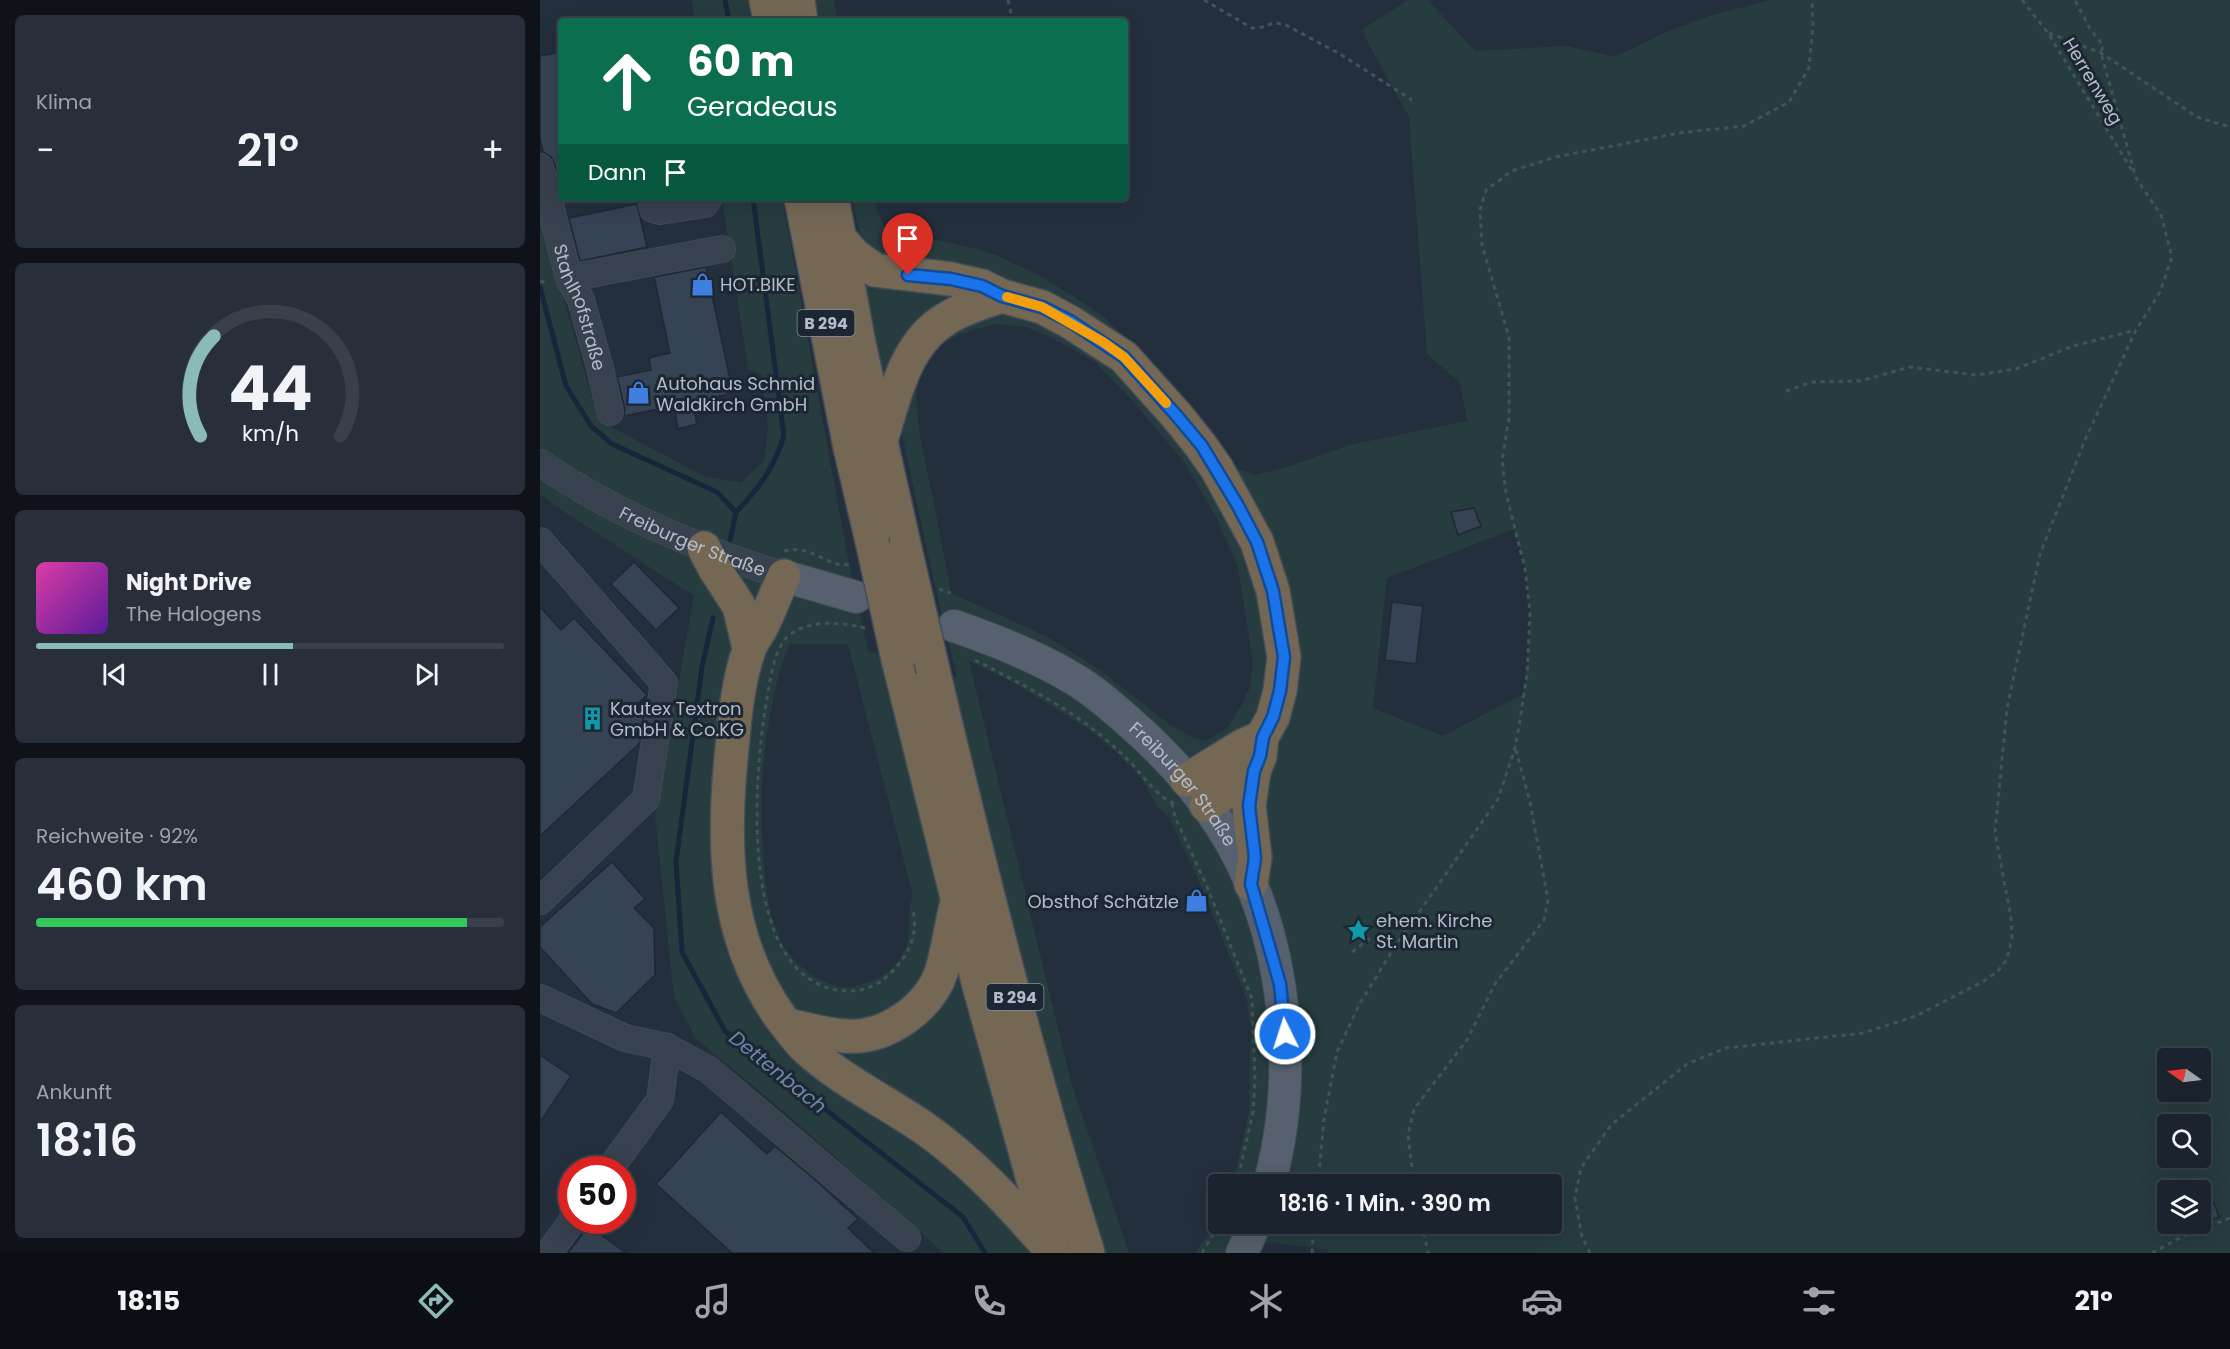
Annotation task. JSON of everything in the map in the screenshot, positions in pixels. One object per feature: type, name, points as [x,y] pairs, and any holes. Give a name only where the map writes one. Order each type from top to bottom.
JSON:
[{"type":"highway","points":[[766,0],[769,18]]},
{"type":"highway","points":[[798,0],[801,18]]},
{"type":"highway","name":"B 294","points":[[802,201],[850,447],[898,659],[978,982],[1054,1253]]},
{"type":"highway","name":"B 294","points":[[832,201],[859,344],[933,669],[997,929],[1054,1141],[1088,1253]]},
{"type":"highway","points":[[838,236],[854,255],[875,270],[951,279],[982,286],[1002,296],[1042,307],[1051,312],[1124,357],[1202,446],[1257,542],[1273,591],[1284,657],[1280,691],[1273,717],[1263,737],[1260,756],[1254,771],[1249,806],[1255,858],[1251,884]]},
{"type":"highway","points":[[881,440],[904,369],[926,335],[944,320],[1002,296]]},
{"type":"highway","points":[[704,548],[739,606],[747,636]]},
{"type":"highway","points":[[773,573],[747,636],[730,766],[728,873],[731,902],[746,953],[767,996],[805,1048],[833,1071],[922,1127],[963,1157],[999,1191],[1054,1253]]},
{"type":"highway","points":[[1188,796],[1242,746],[1263,737]]},
{"type":"highway","points":[[1188,796],[1233,788],[1254,771]]},
{"type":"highway","points":[[787,1025],[847,1037],[879,1032],[910,1014],[923,1002],[942,971],[957,902]]},
{"type":"main road","name":"Freiburger Straße","points":[[773,573],[856,597]]},
{"type":"main road","name":"Freiburger Straße","points":[[954,626],[1024,652],[1075,680],[1143,734],[1178,769],[1188,796],[1222,827],[1251,884],[1280,984],[1286,1054],[1284,1101],[1279,1142],[1272,1174]]},
{"type":"main road","points":[[1242,1253],[1251,1234]]},
{"type":"street","name":"Stahlhofstraße","points":[[540,167],[554,195],[559,280],[581,300],[610,412]]},
{"type":"street","points":[[652,201],[653,209],[660,211],[705,204],[707,201]]},
{"type":"street","points":[[559,280],[722,249]]},
{"type":"street","name":"Freiburger Straße","points":[[540,463],[609,505],[666,533],[773,573]]},
{"type":"street","points":[[540,541],[664,683],[646,799],[540,901]]},
{"type":"street","points":[[540,998],[625,1038],[667,1047],[709,1070],[908,1238]]},
{"type":"street","points":[[619,1156],[660,1100],[667,1047]]},
{"type":"street","points":[[549,1253],[563,1234]]},
{"type":"path","points":[[1008,0],[1012,18]]},
{"type":"path","points":[[1204,0],[1252,28],[1273,23],[1284,24],[1340,54],[1412,100]]},
{"type":"path","points":[[1319,1174],[1324,1119],[1337,1052],[1359,1005],[1392,951],[1498,800],[1515,748],[1527,674],[1530,612],[1525,569],[1506,493],[1502,460],[1509,418],[1509,337],[1482,245],[1480,210],[1486,190],[1512,171],[1556,157],[1679,133],[1744,126],[1789,102],[1809,68],[1813,25],[1812,0]]},
{"type":"path","name":"Herrenweg","points":[[1590,1253],[1582,1238],[1575,1198],[1581,1168],[1611,1125],[1687,1064],[1726,1048],[1863,1033],[1916,1016],[1984,981],[1998,971],[2007,959],[2012,938],[2011,918],[1995,832],[2007,708],[2040,554],[2085,440],[2136,330],[2160,292],[2172,257],[2160,215],[2048,33],[2022,0]]},
{"type":"path","points":[[2075,0],[2090,29],[2103,45],[2101,53],[2136,178]]},
{"type":"path","points":[[2048,33],[2101,53],[2197,117],[2230,127]]},
{"type":"path","points":[[540,282],[559,280]]},
{"type":"path","points":[[1786,391],[1812,382],[1860,381],[1910,367],[1976,375],[2016,369],[2073,346],[2136,330]]},
{"type":"path","points":[[872,630],[848,624],[818,625],[798,629],[785,639],[777,656],[771,676],[758,754],[756,824],[764,897],[778,942],[801,973],[826,988],[852,992],[877,984],[893,971],[906,953],[915,931],[913,908]]},
{"type":"path","points":[[966,656],[1065,708],[1109,741],[1143,775]]},
{"type":"path","points":[[1413,1174],[1408,1135],[1414,1108],[1467,1040],[1495,984],[1544,920],[1548,900],[1530,802],[1515,748]]},
{"type":"path","points":[[1188,796],[1175,817],[1208,889],[1252,999],[1255,1069],[1252,1112],[1238,1174]]},
{"type":"path","points":[[1352,952],[1369,939],[1392,951]]},
{"type":"path","points":[[2152,1253],[2181,1237],[2230,1218]]},
{"type":"path","points":[[1202,1253],[1213,1234]]},
{"type":"path","points":[[1312,1253],[1313,1234]]},
{"type":"path","points":[[1424,1234],[1428,1253]]},
{"type":"green space","points":[[692,0],[748,0],[751,18],[695,18]]},
{"type":"green space","points":[[816,0],[834,0],[837,18],[819,18]]},
{"type":"green space","points":[[1408,0],[1428,0],[1475,51],[1567,46],[1615,57],[1666,32],[1712,15],[1771,0],[2230,0],[2230,1253],[1328,1253],[1328,1249],[1266,1242],[1261,1253],[1195,1253],[1208,1234],[1562,1234],[1562,1174],[1234,1174],[1249,1111],[1250,1027],[1247,1000],[1203,890],[1169,817],[1157,807],[1142,779],[1116,752],[1088,729],[1014,683],[969,661],[1071,1082],[1129,1253],[944,1253],[774,1103],[696,1039],[674,997],[655,816],[694,596],[540,494],[540,215],[598,420],[706,477],[741,482],[764,461],[768,427],[762,375],[748,369],[722,201],[783,201],[848,559],[868,651],[957,677],[899,420],[884,388],[861,277],[864,242],[853,201],[874,201],[885,229],[996,255],[1040,276],[1081,301],[1105,318],[1163,373],[1211,434],[1227,465],[1255,475],[1287,467],[1349,445],[1467,421],[1460,383],[1427,354],[1409,117],[1366,39],[1363,29]],"holes":[[[996,324],[1026,327],[1058,341],[1095,362],[1125,392],[1184,462],[1217,519],[1238,567],[1253,664],[1250,687],[1242,705],[1226,729],[1206,741],[1194,738],[1169,724],[1100,670],[1046,636],[951,593],[919,430],[917,412],[919,379],[929,356],[945,342],[955,337]],[[1474,508],[1481,526],[1458,534],[1451,512]],[[1514,529],[1528,590],[1530,632],[1523,694],[1443,736],[1373,708],[1387,578]],[[790,644],[848,644],[913,896],[908,940],[899,961],[881,976],[851,987],[829,984],[817,978],[795,961],[780,939],[773,921],[766,883],[761,804],[768,725],[777,682]]]},
{"type":"building","points":[[558,53],[558,167],[556,168],[551,157],[543,152],[540,138],[540,56]]},
{"type":"building","points":[[637,204],[647,247],[580,261],[569,218]]},
{"type":"building","points":[[706,267],[733,393],[692,402],[697,424],[678,429],[674,406],[624,416],[625,409],[617,377],[651,370],[649,358],[670,353],[654,277]]},
{"type":"building","points":[[1474,508],[1481,526],[1458,535],[1451,512]]},
{"type":"building","points":[[634,562],[679,608],[656,630],[611,584]]},
{"type":"building","points":[[1392,602],[1423,606],[1416,664],[1385,660]]},
{"type":"building","name":"Kautex Textron GmbH & Co.KG","points":[[540,607],[561,630],[574,618],[647,695],[634,707],[643,718],[640,743],[540,836]]},
{"type":"building","points":[[612,862],[645,899],[634,908],[654,928],[655,975],[616,1013],[592,1004],[540,947],[540,927]]},
{"type":"building","points":[[540,1055],[571,1076],[540,1122]]},
{"type":"building","points":[[721,1112],[767,1154],[775,1146],[858,1219],[848,1228],[874,1253],[732,1253],[656,1184]]},
{"type":"building","points":[[2214,1203],[2219,1217],[2211,1220],[2211,1204]]},
{"type":"building","points":[[582,1234],[600,1234],[626,1253],[568,1253]]},
{"type":"waterway","points":[[725,0],[728,18]]},
{"type":"waterway","points":[[736,512],[765,477],[776,458],[784,436],[753,201]]},
{"type":"waterway","points":[[540,287],[566,386],[591,426],[612,444],[717,492],[736,512]]},
{"type":"waterway","name":"Dettenbach","points":[[730,540],[736,512]]},
{"type":"waterway","name":"Dettenbach","points":[[713,618],[702,667],[676,862],[682,952],[725,1031],[963,1217],[985,1253]]},
{"type":"slow traffic","points":[[1007,297],[1042,307],[1103,342],[1124,357],[1166,403]]},
{"type":"place","name":"HOT.BIKE","points":[[702,284]]},
{"type":"place","name":"Autohaus Schmid Waldkirch GmbH","points":[[638,393]]},
{"type":"place","name":"Kautex Textron GmbH & Co.KG","points":[[592,718]]},
{"type":"place","name":"Obsthof Schätzle","points":[[1197,901]]},
{"type":"place","name":"ehem. Kirche St. Martin","points":[[1358,930]]},
{"type":"route","points":[[908,275],[951,279],[982,286],[1002,296],[1042,307],[1070,321],[1124,357],[1202,446],[1257,542],[1273,591],[1284,657],[1280,691],[1273,717],[1263,737],[1260,756],[1254,771],[1249,806],[1255,858],[1251,884],[1280,984],[1285,1034]]}]
